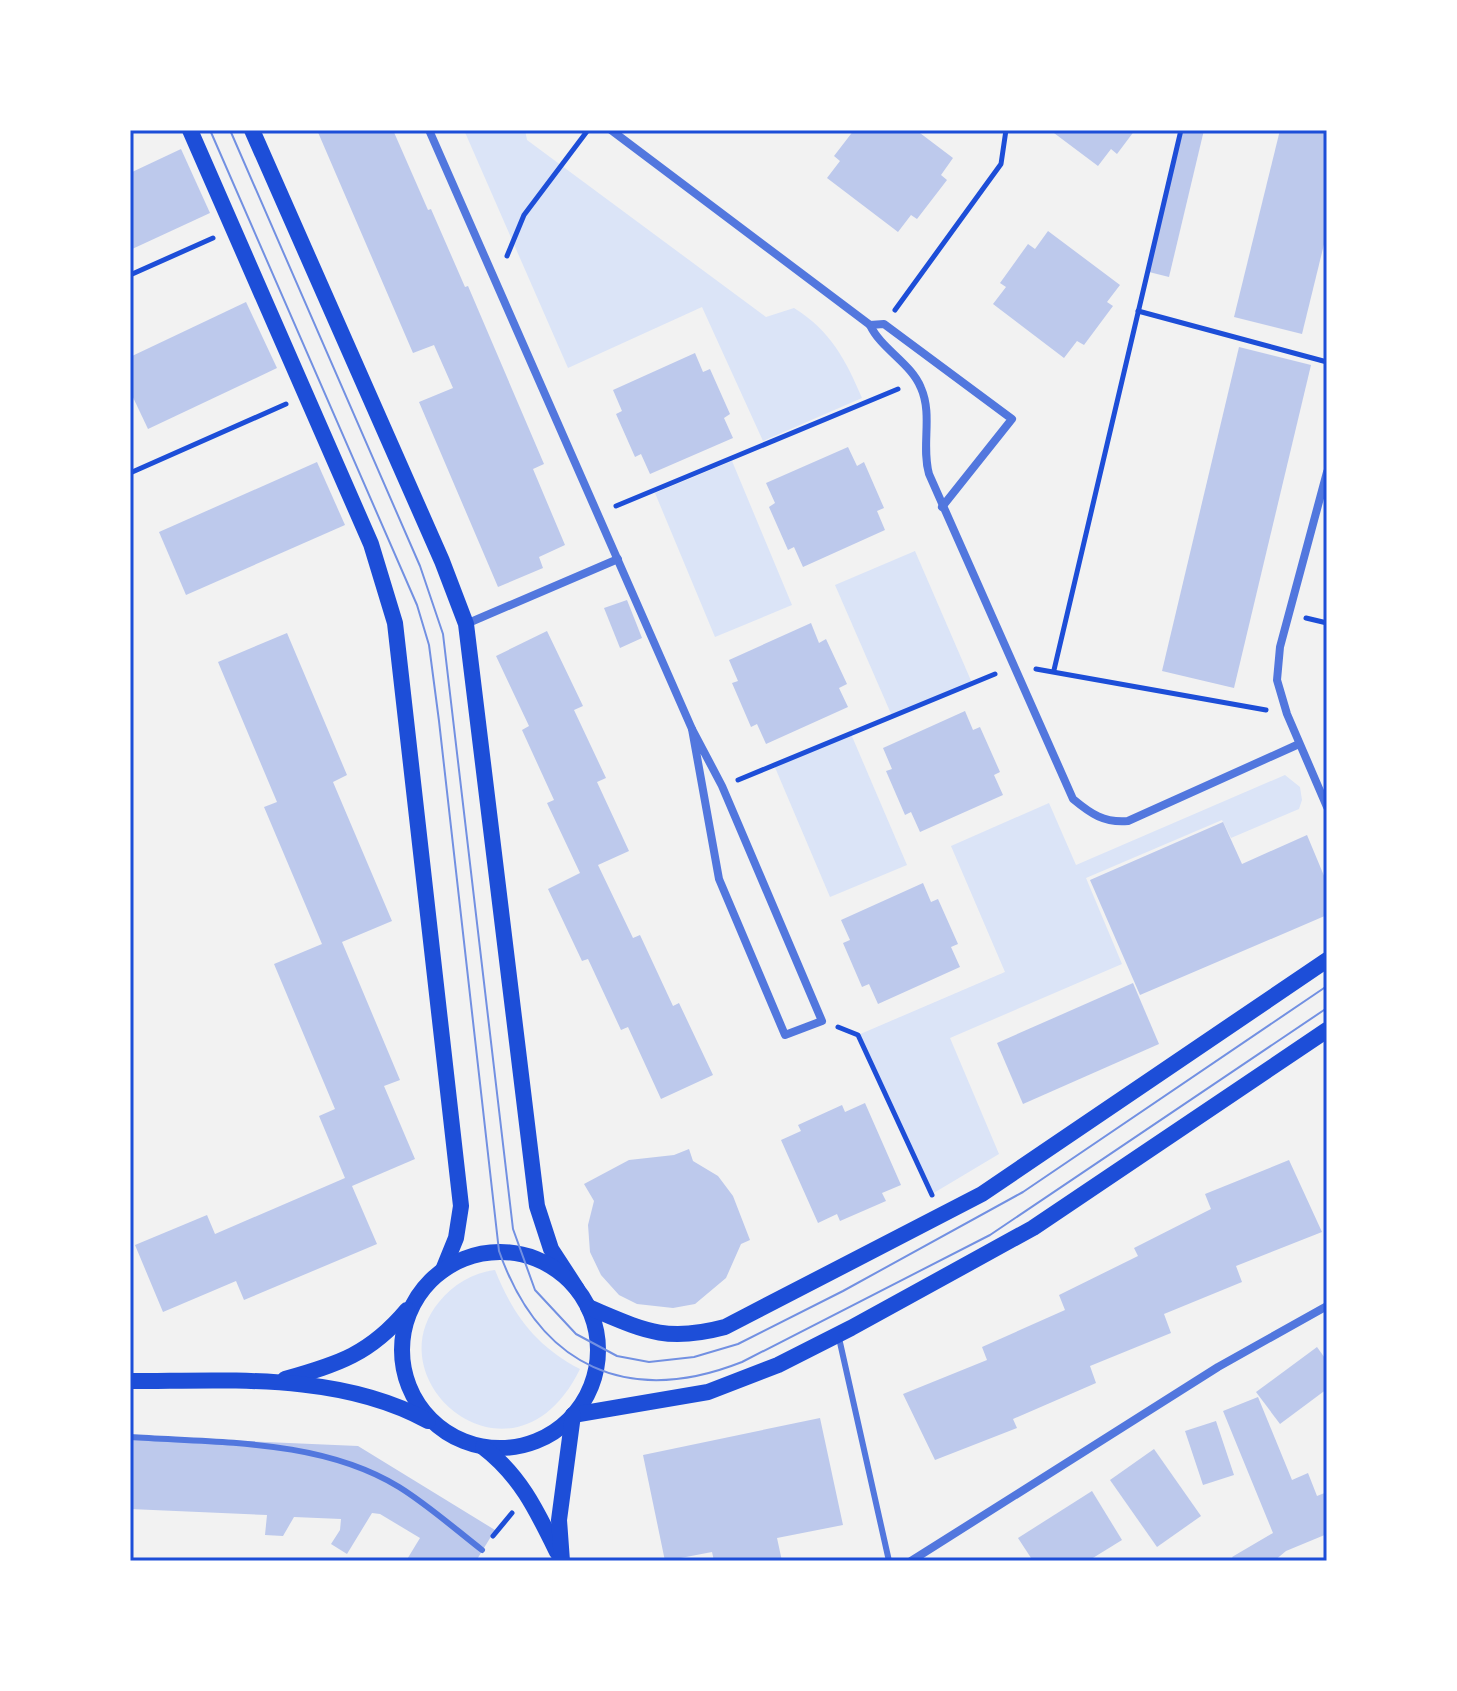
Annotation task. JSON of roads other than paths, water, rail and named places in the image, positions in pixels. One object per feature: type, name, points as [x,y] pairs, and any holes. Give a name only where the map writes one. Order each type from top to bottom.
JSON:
[{"type":"main road","points":[[190,130],[381,572],[402,657],[461,1206],[456,1238],[443,1270],[385,1336],[339,1364],[279,1381]]},
{"type":"main road","points":[[130,1381],[279,1381],[394,1405],[460,1440],[483,1447],[530,1443],[552,1433],[573,1415],[589,1389],[596,1367],[595,1326],[588,1307],[551,1249],[537,1206],[466,624],[442,561],[252,130]]},
{"type":"main road","points":[[588,1307],[623,1324],[655,1334],[692,1336],[725,1327],[982,1194],[1327,960]]},
{"type":"main road","points":[[573,1415],[708,1392],[778,1365],[838,1335],[1033,1228],[1327,1030]]},
{"type":"main road","points":[[443,1270],[470,1256],[499,1251],[541,1261],[577,1289]]},
{"type":"main road","points":[[415,1301],[405,1327],[402,1355],[408,1383],[420,1408],[440,1428]]},
{"type":"main road","points":[[562,1561],[559,1520],[573,1415]]},
{"type":"main road","points":[[483,1447],[512,1472],[527,1493],[562,1561]]},
{"type":"street","points":[[429,130],[499,283],[692,729],[722,786],[822,1021],[785,1035],[719,879],[692,729]]},
{"type":"street","points":[[611,130],[870,325],[875,336],[918,381],[926,410],[924,456],[942,507],[1065,788],[1085,809],[1112,823],[1128,821],[1299,744]]},
{"type":"street","points":[[870,325],[884,324],[1012,419],[942,507]]},
{"type":"street","points":[[1327,472],[1280,647],[1277,680],[1287,714],[1327,807]]},
{"type":"street","points":[[466,624],[618,559]]},
{"type":"street","points":[[911,1561],[1218,1367],[1327,1306]]},
{"type":"lane","points":[[838,1335],[889,1561]]},
{"type":"lane","points":[[130,1437],[290,1450],[341,1463],[400,1487],[482,1550]]},
{"type":"tram line","points":[[210,130],[417,605],[429,645],[499,1251],[517,1291],[538,1324],[564,1349],[593,1367],[626,1377],[662,1380],[701,1375],[742,1362],[990,1235],[1327,1008]]},
{"type":"tram line","points":[[230,130],[420,566],[443,634],[513,1229],[535,1290],[576,1334],[617,1356],[649,1362],[694,1357],[738,1344],[843,1291],[1023,1192],[1327,986]]}]
